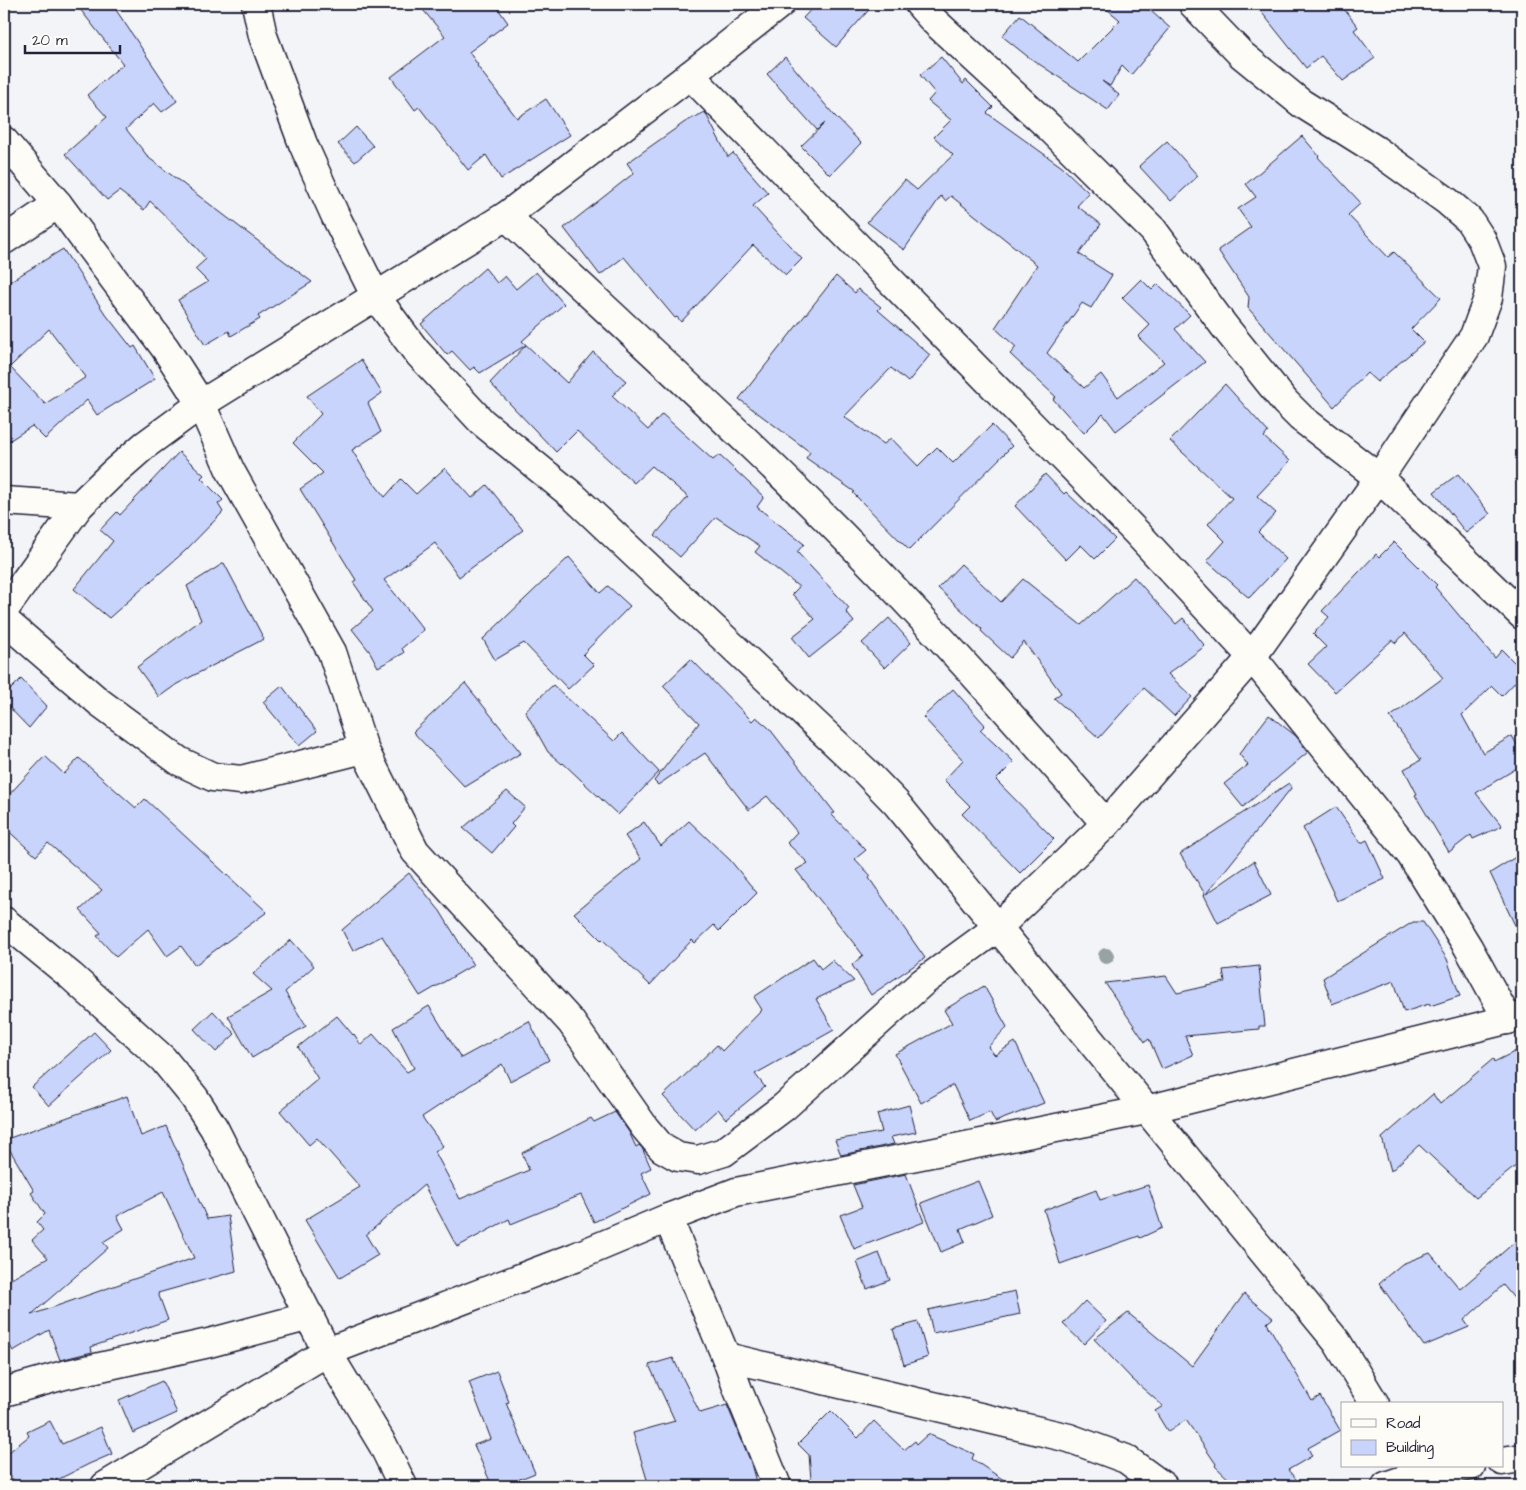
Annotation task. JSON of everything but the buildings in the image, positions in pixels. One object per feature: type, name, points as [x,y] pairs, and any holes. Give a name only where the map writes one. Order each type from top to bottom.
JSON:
[{"type":"street","points":[[256,4],[263,36],[304,144],[335,215],[376,297],[416,351],[482,422],[573,496],[865,771],[896,803],[1337,1342],[1374,1402]]},
{"type":"street","points":[[4,610],[79,506],[146,445],[201,404],[506,216],[780,4]]},
{"type":"street","points":[[919,4],[934,21],[1050,128],[1153,230],[1224,326],[1285,402],[1301,418],[1380,478],[1522,615]]},
{"type":"street","points":[[4,141],[58,204],[165,348],[201,404],[230,470],[332,652],[364,749],[415,851],[571,1022],[645,1128],[662,1148],[678,1157],[698,1160],[724,1152],[784,1107],[923,982],[997,928],[1106,824],[1252,657],[1380,478],[1474,336],[1488,298],[1492,266],[1482,240],[1469,220],[1447,201],[1376,150],[1301,102],[1242,55],[1193,4]]},
{"type":"street","points":[[105,1486],[327,1352],[575,1257],[736,1192],[1146,1110],[1515,1018],[1411,855],[1252,657],[1130,526],[690,75]]},
{"type":"street","points":[[4,240],[58,204]]},
{"type":"street","points":[[506,216],[782,475],[895,589],[1016,721],[1106,824]]},
{"type":"street","points":[[4,501],[79,506]]},
{"type":"street","points":[[4,620],[99,702],[179,761],[213,777],[241,780],[364,749]]},
{"type":"street","points":[[4,921],[70,976],[163,1059],[194,1097],[214,1128],[327,1352],[383,1445],[403,1486]]},
{"type":"street","points":[[724,1152],[736,1192]]},
{"type":"street","points":[[668,1218],[777,1486]]},
{"type":"street","points":[[4,1392],[64,1375],[209,1343],[310,1316]]},
{"type":"street","points":[[726,1357],[1069,1438],[1126,1459],[1163,1486]]},
{"type":"street","points":[[1504,1461],[1522,1458]]},
{"type":"street","points":[[1386,1486],[1418,1476],[1460,1468]]}]
